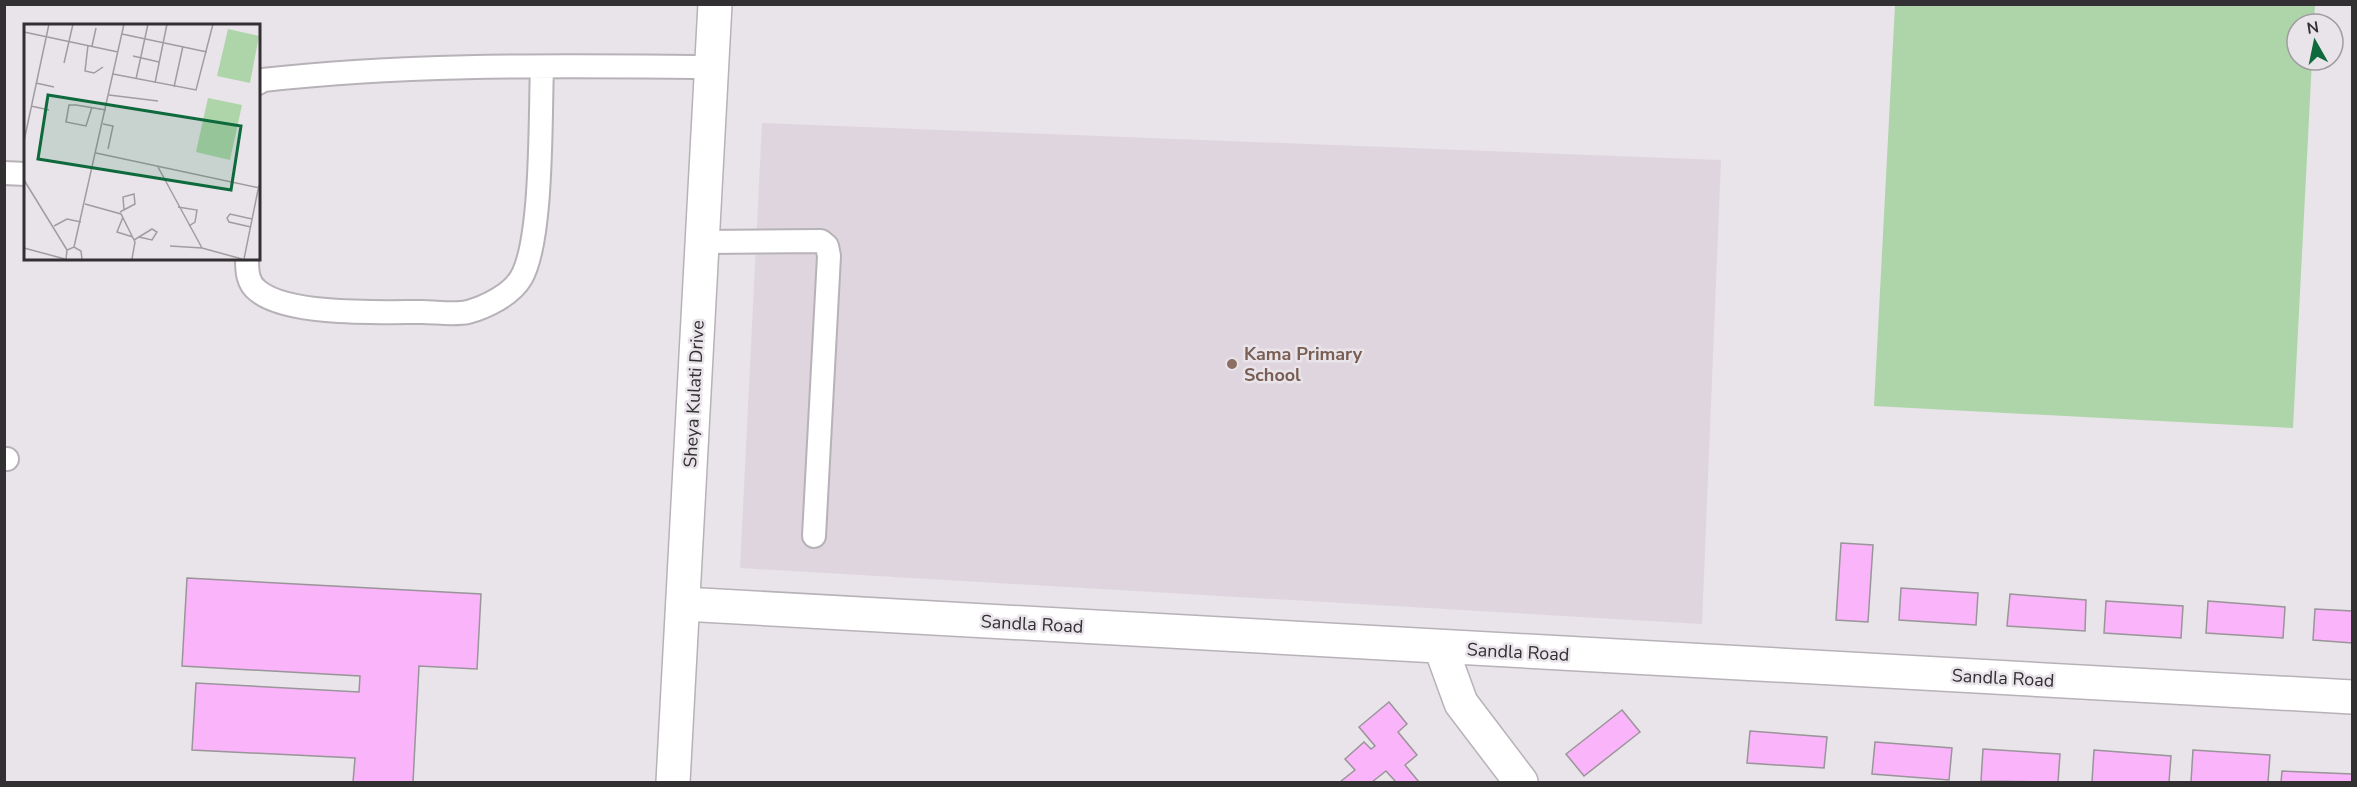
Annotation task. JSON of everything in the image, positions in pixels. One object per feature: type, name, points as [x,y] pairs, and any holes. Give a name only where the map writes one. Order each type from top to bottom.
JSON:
[{"type":"street","name":"Sheya Kulati Drive","points":[[673,783],[715,4]]},
{"type":"street","name":"Sandla Road","points":[[683,604],[2352,697]]},
{"type":"street","points":[[1441,648],[1461,703],[1521,783]]},
{"type":"lane","points":[[247,260],[248,275],[255,290],[266,297],[280,302],[342,311],[466,313],[505,294],[520,279],[529,257],[535,224],[542,67]]},
{"type":"lane","points":[[260,82],[344,70],[711,67]]},
{"type":"lane","points":[[4,173],[24,174]]},
{"type":"lane","points":[[702,242],[821,241],[827,246],[829,256],[814,536]]},
{"type":"shaded area","name":"Kama Primary School","points":[[762,123],[1721,160],[1702,624],[740,568]]},
{"type":"green space","points":[[1895,5],[2315,5],[2315,12],[2285,12],[2285,72],[2311,72],[2293,428],[1874,406]]},
{"type":"building","points":[[1841,543],[1873,545],[1868,622],[1836,620]]},
{"type":"building","points":[[187,578],[481,594],[477,669],[419,666],[413,782],[353,782],[355,758],[192,750],[196,683],[359,692],[360,676],[182,666]]},
{"type":"building","points":[[1901,588],[1978,593],[1976,625],[1899,620]]},
{"type":"building","points":[[2010,594],[2086,600],[2085,631],[2007,626]]},
{"type":"building","points":[[2106,601],[2183,606],[2181,638],[2104,633]]},
{"type":"building","points":[[2208,601],[2285,607],[2283,638],[2206,633]]},
{"type":"building","points":[[2315,609],[2352,611],[2352,643],[2313,640]]},
{"type":"building","points":[[1389,702],[1407,724],[1398,732],[1417,755],[1405,765],[1419,782],[1396,782],[1386,771],[1372,782],[1340,782],[1355,770],[1345,759],[1364,742],[1371,749],[1375,746],[1359,727]]},
{"type":"building","points":[[1622,710],[1640,732],[1584,776],[1566,754]]},
{"type":"building","points":[[1750,731],[1827,737],[1824,768],[1747,763]]},
{"type":"building","points":[[1875,742],[1952,748],[1949,780],[1872,774]]},
{"type":"building","points":[[1983,749],[2060,754],[2058,782],[1981,781]]},
{"type":"building","points":[[2094,750],[2171,756],[2169,782],[2092,782]]},
{"type":"building","points":[[2193,750],[2270,755],[2268,782],[2191,782]]},
{"type":"building","points":[[2282,771],[2352,774],[2352,782],[2281,782]]},
{"type":"place","name":"Kama Primary School","points":[[1232,364]]}]
